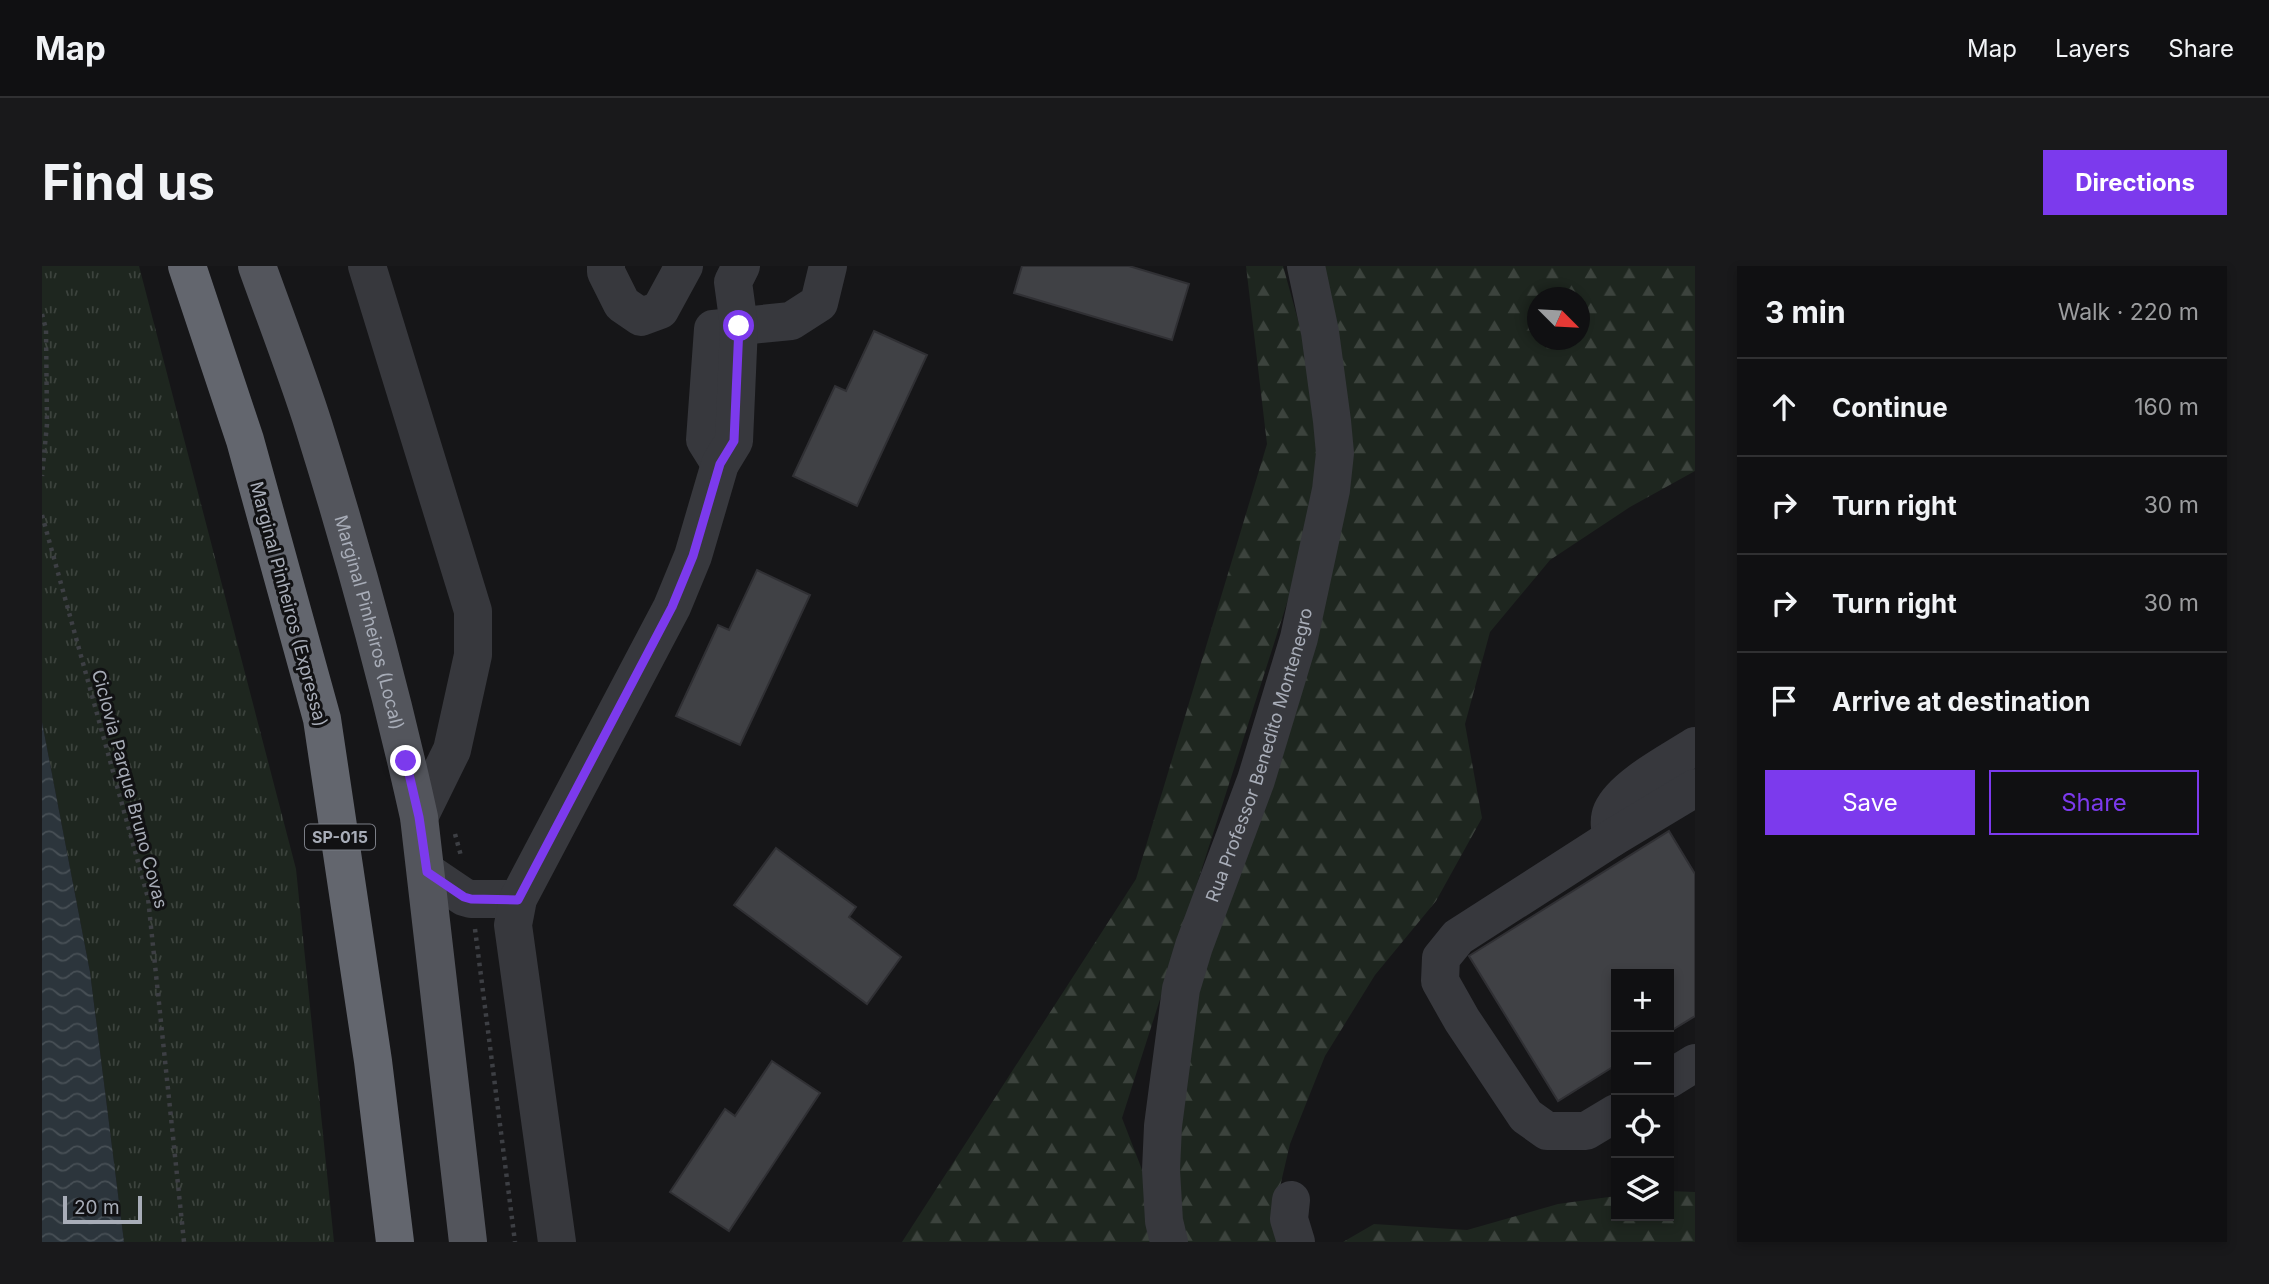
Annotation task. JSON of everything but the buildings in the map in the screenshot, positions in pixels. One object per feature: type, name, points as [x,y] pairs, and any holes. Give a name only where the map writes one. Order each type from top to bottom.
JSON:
[{"type":"highway","name":"Marginal Pinheiros (Expressa)","points":[[187,266],[245,440],[322,719],[373,1060],[395,1242]]},
{"type":"main road","name":"Marginal Pinheiros (Local)","points":[[257,266],[313,425],[365,603],[419,817],[468,1242]]},
{"type":"lane","points":[[367,266],[473,611],[473,654],[452,750],[419,817]]},
{"type":"lane","points":[[606,266],[606,272],[622,304],[641,317],[660,310],[684,266]]},
{"type":"lane","points":[[557,1242],[513,925],[518,900],[672,607],[693,556],[720,464],[734,441],[739,326],[733,282],[741,266]]},
{"type":"lane","points":[[739,326],[791,321],[819,303],[828,266]]},
{"type":"lane","name":"Rua Professor Benedito Montenegro","points":[[1169,1242],[1164,1221],[1161,1170],[1163,1126],[1181,989],[1194,946],[1260,768],[1299,638],[1332,490],[1335,453],[1332,421],[1321,332],[1306,266]]},
{"type":"lane","points":[[1612,838],[1609,822],[1613,809],[1639,781],[1695,747]]},
{"type":"lane","points":[[1611,1116],[1586,1131],[1548,1131],[1526,1116],[1462,1020],[1440,981],[1440,957],[1458,937],[1695,788]]},
{"type":"lane","points":[[427,872],[464,897],[518,900]]},
{"type":"lane","points":[[1674,1076],[1695,1063]]},
{"type":"lane","points":[[1291,1200],[1289,1219],[1296,1242]]},
{"type":"path","points":[[42,314],[46,329],[47,424],[42,476]]},
{"type":"path","name":"Ciclovia Parque Bruno Covas","points":[[42,515],[148,898],[184,1242]]},
{"type":"green space","points":[[42,266],[139,266],[296,869],[334,1242],[124,1242],[90,972],[42,722]]},
{"type":"green space","points":[[1246,266],[1283,266],[1335,453],[1122,1118],[1170,1242],[902,1242],[1136,879],[1267,444]]},
{"type":"green space","points":[[1320,266],[1695,266],[1695,471],[1630,507],[1550,560],[1490,632],[1465,724],[1482,818],[1436,901],[1375,975],[1325,1056],[1290,1144],[1275,1208],[1281,1242],[1183,1242],[1175,1170],[1194,992],[1312,641]]},
{"type":"green space","points":[[1674,1191],[1695,1192],[1695,1242],[1343,1242],[1374,1224],[1467,1230],[1558,1204],[1611,1197],[1611,1221],[1674,1221]]},
{"type":"water","points":[[42,722],[90,972],[124,1242],[42,1242]]},
{"type":"route","points":[[406,761],[419,817],[427,872],[464,897],[518,900],[672,607],[693,556],[720,464],[734,441],[739,326]]}]
